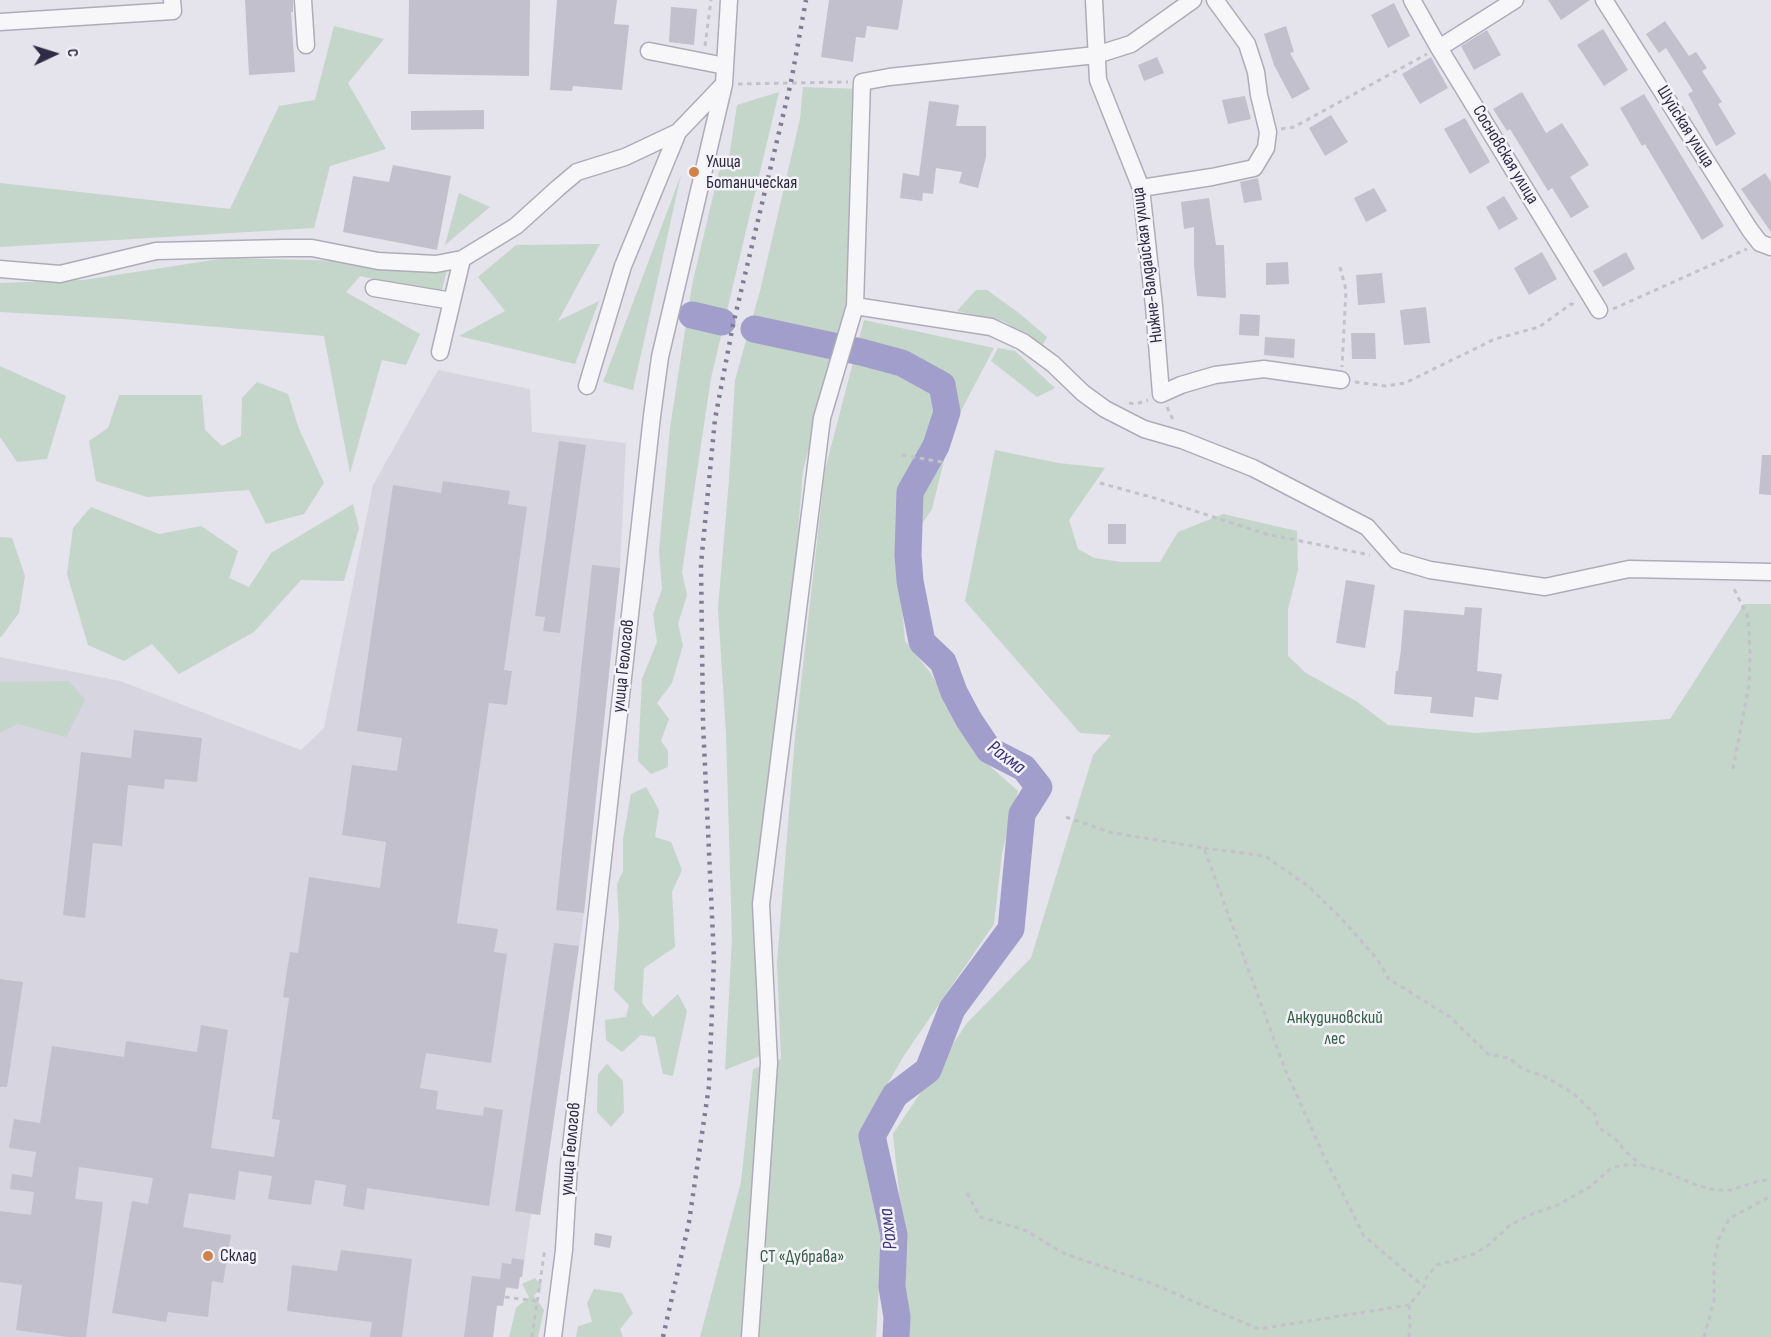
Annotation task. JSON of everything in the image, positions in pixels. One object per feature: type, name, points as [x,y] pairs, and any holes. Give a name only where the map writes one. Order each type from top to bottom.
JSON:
[{"type":"street","points":[[0,22],[173,11],[172,0]]},
{"type":"street","points":[[303,0],[306,45]]},
{"type":"street","name":"улица Геологов","points":[[553,1337],[564,1250],[571,1141],[660,357],[724,84],[729,0]]},
{"type":"street","name":"Нижне-Валдайская улица","points":[[1094,0],[1098,80],[1141,188],[1161,394]]},
{"type":"street","points":[[750,1337],[769,1063],[761,904],[822,417],[855,306],[862,82],[931,72],[1096,55],[1131,44],[1193,0]]},
{"type":"street","points":[[1141,188],[1254,168],[1266,148],[1268,132],[1256,72],[1247,44],[1215,0]]},
{"type":"street","name":"Сосновская улица","points":[[1412,0],[1599,310]]},
{"type":"street","points":[[1439,48],[1515,0]]},
{"type":"street","name":"Шуйская улица","points":[[1605,0],[1743,220],[1766,245]]},
{"type":"street","points":[[649,51],[725,66]]},
{"type":"street","points":[[0,269],[60,274],[156,251],[284,248],[312,248],[378,261],[436,264],[462,259],[516,226],[577,172],[626,156],[678,132],[724,84]]},
{"type":"street","points":[[587,386],[623,266],[678,132]]},
{"type":"street","points":[[440,352],[462,259]]},
{"type":"street","points":[[374,288],[452,301]]},
{"type":"street","points":[[855,306],[991,327],[1023,342],[1053,364],[1083,393],[1105,409],[1144,429],[1182,440],[1253,468],[1367,527],[1396,560],[1430,570],[1545,587],[1629,569],[1771,572]]},
{"type":"street","points":[[1161,394],[1181,385],[1215,375],[1264,369],[1341,380]]},
{"type":"path","points":[[703,62],[711,0]]},
{"type":"path","points":[[1268,132],[1294,127],[1439,48]]},
{"type":"path","points":[[724,84],[862,82]]},
{"type":"path","points":[[1340,267],[1346,290],[1341,380],[1386,386],[1405,383],[1495,339],[1539,327],[1571,304],[1599,310],[1611,309],[1701,268],[1766,245]]},
{"type":"path","points":[[1120,401],[1136,404],[1161,394],[1182,440]]},
{"type":"path","points":[[902,455],[942,462]]},
{"type":"path","points":[[1100,483],[1266,534],[1396,560]]},
{"type":"path","points":[[1724,571],[1748,617],[1750,653],[1749,684],[1733,770]]},
{"type":"path","points":[[1066,817],[1108,832],[1265,856],[1308,885],[1378,960],[1389,980],[1450,1017],[1488,1054],[1509,1058],[1523,1069],[1546,1077],[1574,1094],[1595,1114],[1598,1127],[1614,1137],[1624,1150],[1641,1165]]},
{"type":"path","points":[[1204,848],[1284,1067],[1323,1154],[1364,1236],[1424,1287]]},
{"type":"path","points":[[967,1193],[980,1217],[1025,1230],[1065,1254],[1148,1282],[1259,1329],[1408,1305],[1424,1287],[1426,1278],[1437,1264],[1474,1254],[1490,1244],[1510,1225],[1557,1205],[1591,1186],[1611,1168],[1641,1165],[1715,1190],[1730,1190],[1759,1181],[1771,1180]]},
{"type":"path","points":[[1704,1337],[1713,1301],[1714,1262],[1719,1238],[1730,1218],[1771,1196]]},
{"type":"path","points":[[532,1337],[545,1248]]},
{"type":"path","points":[[505,1298],[537,1301]]},
{"type":"path","points":[[1408,1305],[1409,1337]]},
{"type":"shaded area","points":[[438,370],[530,389],[532,432],[626,443],[620,568],[584,913],[540,1215],[531,1214],[522,1277],[519,1277],[518,1289],[506,1288],[503,1306],[497,1306],[493,1337],[0,1337],[0,657],[120,681],[301,750],[324,728],[373,485]]},
{"type":"green space","points":[[334,26],[384,39],[348,83],[386,149],[330,166],[314,228],[0,247],[0,183],[230,209],[279,106],[315,100]]},
{"type":"green space","points":[[803,87],[859,89],[852,228],[845,308],[803,470],[777,729],[756,897],[760,1056],[725,1070],[732,939],[726,733],[718,609],[735,380],[760,291],[800,119]]},
{"type":"green space","points":[[779,92],[711,378],[682,572],[687,595],[678,624],[683,645],[672,683],[657,703],[669,719],[661,741],[668,751],[668,767],[651,774],[638,761],[642,679],[657,642],[653,614],[662,589],[659,551],[670,428],[692,285],[719,171],[728,164],[737,105]]},
{"type":"green space","points":[[681,175],[633,390],[603,382]]},
{"type":"green space","points":[[459,193],[490,207],[445,245]]},
{"type":"green space","points":[[600,244],[558,321],[599,301],[575,364],[459,336],[505,311],[478,277],[516,245]]},
{"type":"green space","points":[[226,258],[352,261],[406,271],[447,270],[441,293],[360,276],[346,292],[420,334],[406,365],[382,360],[350,473],[324,336],[123,319],[0,312],[0,283],[84,280]]},
{"type":"green space","points":[[976,290],[987,290],[1019,313],[1047,337],[1042,346],[1003,321],[957,311]]},
{"type":"green space","name":"СТ «Дубрава»","points":[[864,320],[994,348],[952,428],[932,509],[898,559],[905,641],[930,672],[975,753],[1018,791],[1002,853],[994,924],[905,1054],[861,1129],[882,1237],[876,1337],[700,1337],[741,1182],[753,1069],[781,1059],[777,963],[795,737],[825,470]]},
{"type":"green space","points":[[998,348],[1015,351],[1055,388],[1037,397],[991,361]]},
{"type":"green space","points":[[0,366],[66,396],[47,459],[17,462],[0,437]]},
{"type":"green space","points":[[257,382],[288,394],[299,429],[324,483],[304,514],[266,524],[249,490],[147,497],[96,481],[89,441],[108,428],[119,395],[202,395],[205,430],[222,446],[241,436],[242,398]]},
{"type":"green space","name":"Анкудиновский лес","points":[[995,450],[1058,463],[1105,468],[1069,520],[1078,549],[1094,558],[1122,562],[1160,562],[1178,532],[1223,514],[1297,531],[1298,570],[1288,609],[1288,656],[1306,673],[1356,701],[1388,725],[1476,733],[1670,719],[1744,604],[1771,604],[1771,1337],[907,1337],[904,1240],[893,1134],[967,1023],[1031,958],[1093,755],[1111,735],[1080,733],[965,601]]},
{"type":"green space","points":[[353,504],[359,528],[344,581],[301,580],[254,632],[179,674],[152,644],[124,661],[88,645],[67,574],[73,528],[91,507],[159,534],[201,526],[238,551],[229,578],[249,587],[271,553]]},
{"type":"green space","points":[[0,537],[12,538],[25,576],[19,613],[1,637],[0,637]]},
{"type":"green space","points":[[69,681],[85,700],[66,737],[18,724],[0,733],[0,682]]},
{"type":"green space","points":[[646,787],[659,810],[655,837],[671,842],[682,870],[672,892],[675,947],[644,968],[642,1003],[653,1017],[678,994],[687,1011],[673,1076],[663,1074],[655,1037],[641,1035],[622,1052],[606,1040],[605,1020],[626,1017],[629,1005],[614,990],[619,924],[617,884],[623,871],[623,839],[631,794]]},
{"type":"green space","points":[[607,1064],[623,1081],[624,1112],[611,1127],[597,1112],[598,1074]]},
{"type":"green space","points":[[535,1278],[542,1286],[534,1296],[544,1310],[538,1337],[509,1337],[516,1308],[529,1297],[522,1284]]},
{"type":"green space","points":[[594,1289],[622,1293],[633,1313],[620,1329],[623,1337],[576,1337],[578,1326],[592,1322],[587,1303]]},
{"type":"building","points":[[245,0],[293,0],[293,12],[291,12],[295,72],[249,75]]},
{"type":"building","points":[[409,0],[530,0],[529,76],[408,74]]},
{"type":"building","points":[[557,0],[617,0],[614,24],[629,25],[622,90],[573,86],[572,91],[550,90]]},
{"type":"building","points":[[829,0],[903,0],[898,30],[867,26],[865,38],[856,37],[853,62],[821,57]]},
{"type":"building","points":[[1548,0],[1590,0],[1561,20]]},
{"type":"building","points":[[1394,3],[1410,36],[1388,48],[1371,15]]},
{"type":"building","points":[[671,7],[697,9],[694,45],[669,42]]},
{"type":"building","points":[[1665,21],[1689,56],[1696,52],[1707,68],[1702,71],[1722,102],[1718,104],[1736,134],[1716,146],[1688,94],[1693,91],[1666,48],[1659,53],[1646,34]]},
{"type":"building","points":[[1286,26],[1294,52],[1290,53],[1310,89],[1292,99],[1274,65],[1264,34]]},
{"type":"building","points":[[1603,29],[1628,70],[1604,86],[1577,45]]},
{"type":"building","points":[[1487,30],[1501,55],[1474,70],[1461,46]]},
{"type":"building","points":[[1157,57],[1164,73],[1144,81],[1138,65]]},
{"type":"building","points":[[1431,57],[1448,88],[1420,104],[1402,74]]},
{"type":"building","points":[[1522,92],[1546,133],[1562,123],[1589,165],[1570,177],[1589,207],[1571,218],[1552,188],[1548,191],[1510,129],[1507,131],[1493,109]]},
{"type":"building","points":[[1644,94],[1724,226],[1702,240],[1645,144],[1642,146],[1620,108]]},
{"type":"building","points":[[1245,96],[1251,119],[1228,124],[1222,100]]},
{"type":"building","points":[[929,101],[959,105],[956,126],[986,126],[986,157],[978,188],[959,183],[962,172],[936,168],[933,194],[923,193],[922,201],[900,198],[903,173],[919,176]]},
{"type":"building","points":[[484,110],[484,129],[411,130],[411,111]]},
{"type":"building","points":[[1331,115],[1348,142],[1325,156],[1309,128]]},
{"type":"building","points":[[1465,118],[1490,162],[1470,174],[1444,129]]},
{"type":"building","points":[[393,165],[451,176],[437,250],[343,232],[353,176],[389,182]]},
{"type":"building","points":[[1765,173],[1771,182],[1771,232],[1741,189]]},
{"type":"building","points":[[1258,178],[1262,200],[1244,203],[1240,182]]},
{"type":"building","points":[[1374,188],[1387,211],[1366,222],[1354,198]]},
{"type":"building","points":[[1504,196],[1518,219],[1499,230],[1486,207]]},
{"type":"building","points":[[1209,198],[1216,245],[1224,245],[1226,298],[1197,296],[1194,227],[1184,229],[1181,202]]},
{"type":"building","points":[[1542,252],[1557,279],[1529,295],[1514,268]]},
{"type":"building","points":[[1626,252],[1635,269],[1603,287],[1593,271]]},
{"type":"building","points":[[1288,262],[1289,284],[1266,285],[1266,263]]},
{"type":"building","points":[[1382,273],[1385,303],[1358,305],[1356,275]]},
{"type":"building","points":[[1426,307],[1430,343],[1404,345],[1400,310]]},
{"type":"building","points":[[1240,314],[1260,315],[1259,336],[1239,335]]},
{"type":"building","points":[[1351,333],[1375,333],[1376,359],[1352,359]]},
{"type":"building","points":[[1265,337],[1295,339],[1294,358],[1264,355]]},
{"type":"building","points":[[559,441],[586,445],[560,633],[543,631],[545,617],[535,616]]},
{"type":"building","points":[[1762,455],[1771,455],[1771,495],[1759,494]]},
{"type":"building","points":[[443,481],[510,491],[508,504],[527,507],[504,670],[512,671],[507,705],[489,703],[457,923],[498,929],[494,952],[507,954],[491,1063],[426,1053],[420,1088],[438,1091],[436,1109],[483,1116],[484,1107],[503,1110],[489,1206],[367,1188],[364,1210],[343,1206],[346,1185],[315,1180],[311,1205],[268,1199],[272,1176],[239,1171],[235,1200],[189,1193],[183,1227],[231,1235],[223,1283],[212,1281],[208,1317],[168,1312],[166,1322],[112,1313],[132,1201],[148,1204],[153,1178],[79,1167],[75,1199],[103,1202],[86,1337],[16,1330],[22,1285],[0,1282],[0,1211],[31,1215],[34,1192],[10,1189],[12,1174],[32,1177],[36,1152],[9,1148],[14,1119],[40,1123],[52,1046],[124,1057],[126,1041],[197,1052],[201,1025],[228,1030],[211,1148],[274,1157],[280,1120],[272,1119],[289,998],[283,997],[290,952],[298,953],[309,877],[380,888],[386,842],[342,835],[352,765],[397,771],[402,738],[357,731],[393,485],[441,493]]},
{"type":"building","points":[[1108,524],[1126,524],[1126,544],[1108,544]]},
{"type":"building","points":[[592,565],[620,568],[584,913],[556,910]]},
{"type":"building","points":[[1346,580],[1375,585],[1365,648],[1336,643]]},
{"type":"building","points":[[1465,607],[1482,608],[1477,671],[1502,674],[1498,700],[1475,697],[1473,717],[1430,713],[1432,697],[1394,694],[1404,610],[1464,615]]},
{"type":"building","points":[[134,730],[202,738],[197,782],[165,779],[164,789],[128,785],[122,846],[93,843],[85,918],[63,915],[81,752],[131,758]]},
{"type":"building","points":[[554,943],[579,946],[540,1215],[515,1211]]},
{"type":"building","points":[[0,979],[23,982],[7,1087],[0,1087]]},
{"type":"building","points":[[595,1233],[612,1236],[610,1248],[594,1245]]},
{"type":"building","points":[[341,1250],[412,1259],[402,1337],[370,1337],[372,1322],[287,1311],[292,1265],[337,1271]]},
{"type":"building","points":[[512,1258],[524,1260],[522,1277],[520,1277],[518,1289],[506,1287],[503,1306],[497,1305],[493,1337],[464,1337],[472,1276],[500,1279],[502,1263],[511,1264]]},
{"type":"waterway","name":"Рахма","points":[[692,315],[722,322]]},
{"type":"waterway","name":"Рахма","points":[[754,329],[902,363],[942,385],[947,412],[936,446],[910,492],[908,555],[910,581],[922,642],[943,662],[954,692],[989,750],[1024,768],[1039,787],[1022,814],[1011,929],[952,1009],[928,1070],[895,1095],[872,1136],[894,1235],[892,1287],[897,1317],[896,1337]]},
{"type":"railway","points":[[663,1337],[689,1222],[709,1086],[714,959],[703,723],[701,564],[715,419],[733,325],[791,82],[806,0]]},
{"type":"place","name":"Улица Ботаническая","points":[[694,172]]},
{"type":"place","name":"Склад","points":[[208,1256]]}]
